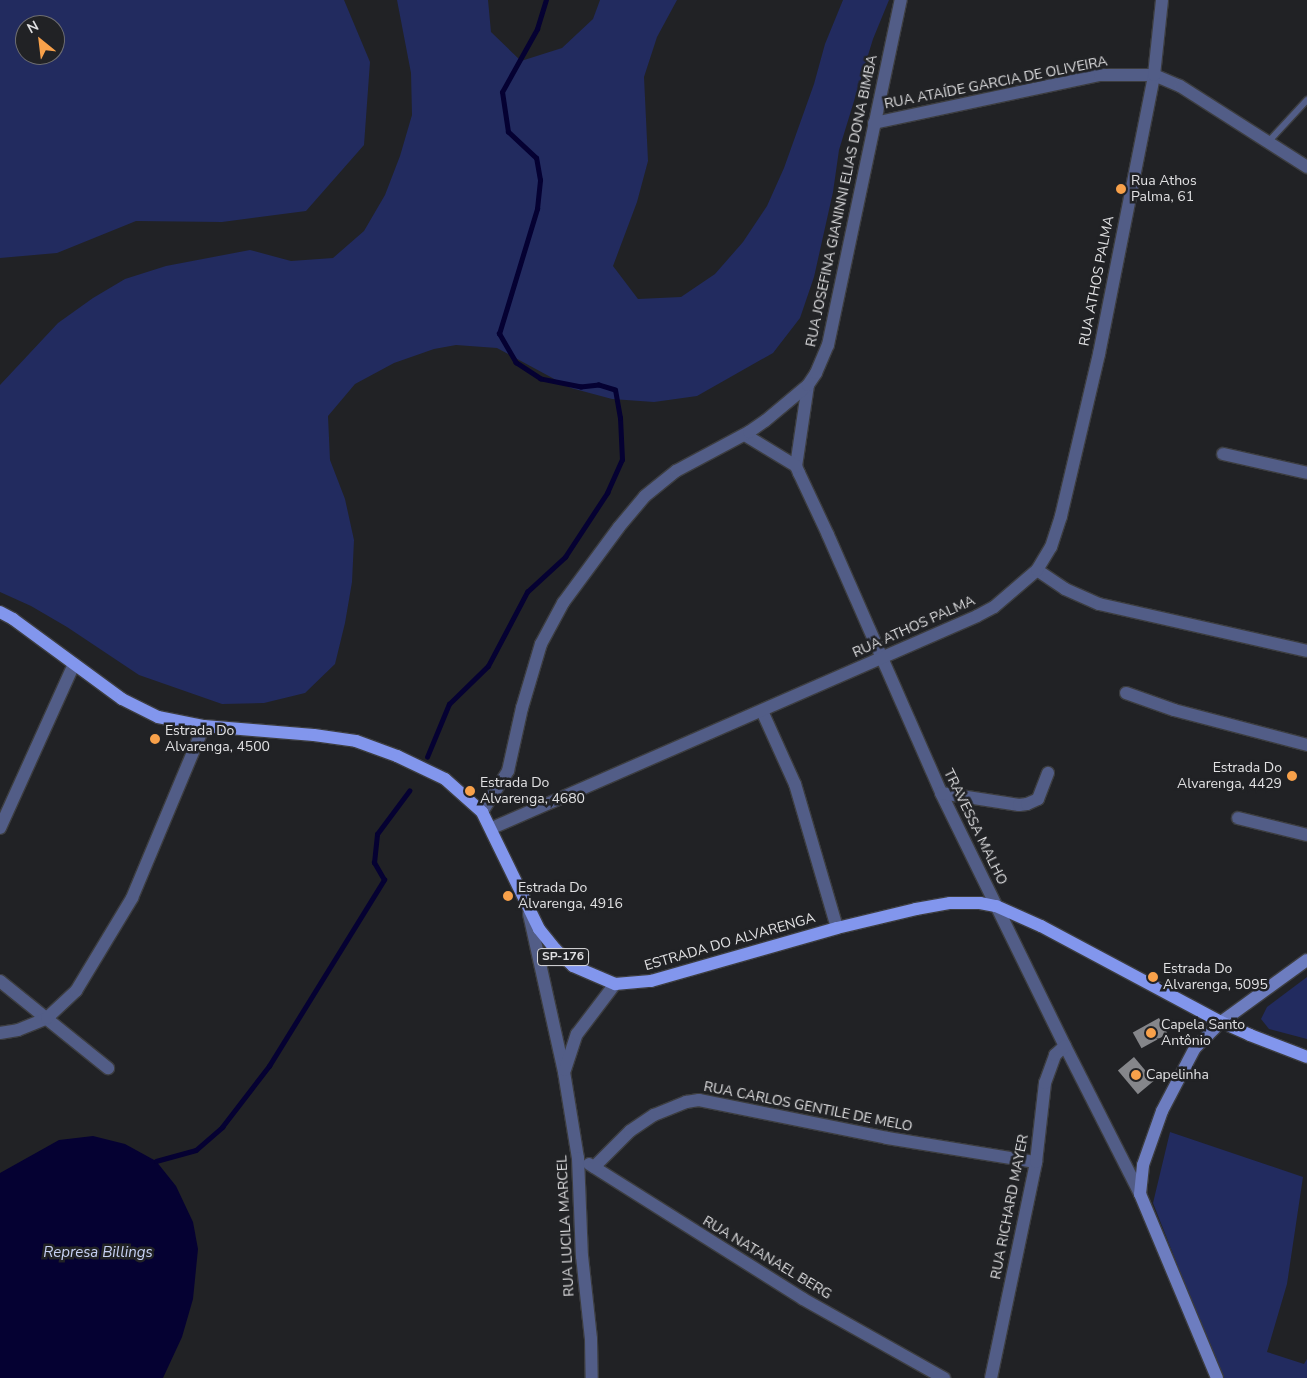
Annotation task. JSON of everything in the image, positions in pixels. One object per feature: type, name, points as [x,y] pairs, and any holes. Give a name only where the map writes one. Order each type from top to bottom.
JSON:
[{"type":"main road","name":"ESTRADA DO ALVARENGA","points":[[0,612],[13,619],[122,699],[158,717],[204,726],[314,734],[356,741],[397,756],[445,779],[482,812],[492,828],[527,908],[539,929],[573,966],[615,984],[651,982],[837,928],[950,903],[996,906],[1050,930],[1221,1022],[1250,1036],[1307,1057]]},
{"type":"street","name":"RUA JOSEFINA GIANINNI ELIAS DONA BIMBA","points":[[482,812],[508,771],[522,708],[541,644],[563,603],[614,534],[645,496],[676,471],[744,434],[782,409],[808,385],[828,345],[874,122],[902,0]]},
{"type":"street","name":"RUA ATHOS PALMA","points":[[492,828],[977,616],[994,607],[1037,570],[1051,547],[1061,516],[1099,354],[1154,75],[1162,0]]},
{"type":"street","name":"RUA ATAÍDE GARCIA DE OLIVEIRA","points":[[874,122],[1100,75],[1154,75],[1180,86],[1307,168]]},
{"type":"street","points":[[744,434],[796,466],[808,385]]},
{"type":"street","points":[[1223,454],[1307,473]]},
{"type":"street","name":"TRAVESSA MALHO","points":[[796,466],[941,793],[1140,1194]]},
{"type":"street","points":[[1037,570],[1065,589],[1100,604],[1307,651]]},
{"type":"street","points":[[0,828],[74,664]]},
{"type":"street","points":[[1126,693],[1183,712],[1307,745]]},
{"type":"street","points":[[762,711],[796,784],[837,928]]},
{"type":"street","points":[[0,1033],[18,1030],[47,1018],[76,990],[132,898],[204,726]]},
{"type":"street","points":[[941,793],[1018,805],[1028,804],[1038,799],[1048,773]]},
{"type":"street","points":[[1238,818],[1307,835]]},
{"type":"street","name":"RUA LUCILA MARCEL","points":[[527,908],[564,1072],[578,1158],[582,1256],[591,1339],[592,1378]]},
{"type":"street","points":[[1217,1378],[1140,1194],[1143,1165],[1170,1094],[1195,1048],[1221,1022],[1307,960]]},
{"type":"street","points":[[0,981],[108,1068]]},
{"type":"street","name":"RUA LUCILA MARCEL","points":[[564,1072],[577,1034],[615,984]]},
{"type":"street","name":"RUA RICHARD MAYER","points":[[991,1378],[1036,1162],[1045,1084],[1055,1055],[1065,1046]]},
{"type":"street","name":"RUA CARLOS GENTILE DE MELO","points":[[594,1167],[630,1131],[654,1115],[680,1104],[699,1100],[887,1138],[1036,1162]]},
{"type":"street","name":"RUA NATANAEL BERG","points":[[578,1158],[804,1299],[944,1378]]},
{"type":"lane","points":[[1269,142],[1307,100]]},
{"type":"shaded area","points":[[0,0],[344,0],[370,62],[364,145],[306,211],[222,222],[136,221],[57,253],[0,258]]},
{"type":"shaded area","points":[[397,0],[488,0],[491,32],[521,61],[562,48],[593,19],[600,0],[677,0],[657,37],[644,77],[648,161],[637,202],[613,266],[638,299],[681,297],[715,274],[743,242],[767,206],[784,168],[814,84],[825,44],[843,0],[889,0],[873,39],[839,150],[833,192],[814,277],[800,318],[773,353],[697,396],[654,402],[612,399],[571,388],[497,348],[456,345],[434,349],[394,363],[355,384],[328,416],[330,460],[345,499],[354,540],[352,582],[335,664],[305,693],[264,703],[222,704],[139,675],[67,627],[31,606],[0,592],[0,385],[58,323],[93,298],[125,279],[166,266],[250,250],[291,261],[333,258],[364,231],[385,195],[400,156],[412,115],[411,73]]},
{"type":"shaded area","points":[[1307,977],[1307,1039],[1269,1029],[1261,1019],[1267,1007]]},
{"type":"shaded area","points":[[1170,1132],[1303,1177],[1287,1284],[1267,1352],[1304,1364],[1307,1359],[1307,1378],[1222,1378],[1153,1203]]},
{"type":"water","name":"Represa Billings","points":[[93,1136],[125,1144],[156,1161],[176,1186],[193,1222],[198,1249],[193,1299],[182,1337],[163,1378],[0,1378],[0,1173],[59,1140]]},
{"type":"building","name":"Capela Santo Antônio","points":[[1159,1018],[1168,1034],[1141,1048],[1133,1033]]},
{"type":"building","name":"Capelinha","points":[[1134,1057],[1154,1081],[1138,1094],[1118,1070]]},
{"type":"waterway","points":[[427,757],[449,704],[488,666],[527,592],[565,557],[607,493],[622,460],[620,418],[615,390],[599,385],[581,387],[541,379],[516,363],[499,334],[537,209],[540,180],[536,158],[508,132],[502,92],[537,29],[546,0]]},
{"type":"waterway","points":[[156,1161],[196,1150],[222,1127],[269,1066],[384,880],[374,863],[377,834],[409,791]]},
{"type":"place","name":"Rua Athos Palma, 61","points":[[1121,189]]},
{"type":"place","name":"Estrada Do Alvarenga, 4500","points":[[155,739]]},
{"type":"place","name":"Estrada Do Alvarenga, 4429","points":[[1292,776]]},
{"type":"place","name":"Estrada Do Alvarenga, 4680","points":[[470,791]]},
{"type":"place","name":"Estrada Do Alvarenga, 4916","points":[[508,896]]},
{"type":"place","name":"Estrada Do Alvarenga, 5095","points":[[1153,977]]},
{"type":"place","name":"Capela Santo Antônio","points":[[1151,1033]]},
{"type":"place","name":"Capelinha","points":[[1136,1075]]}]
